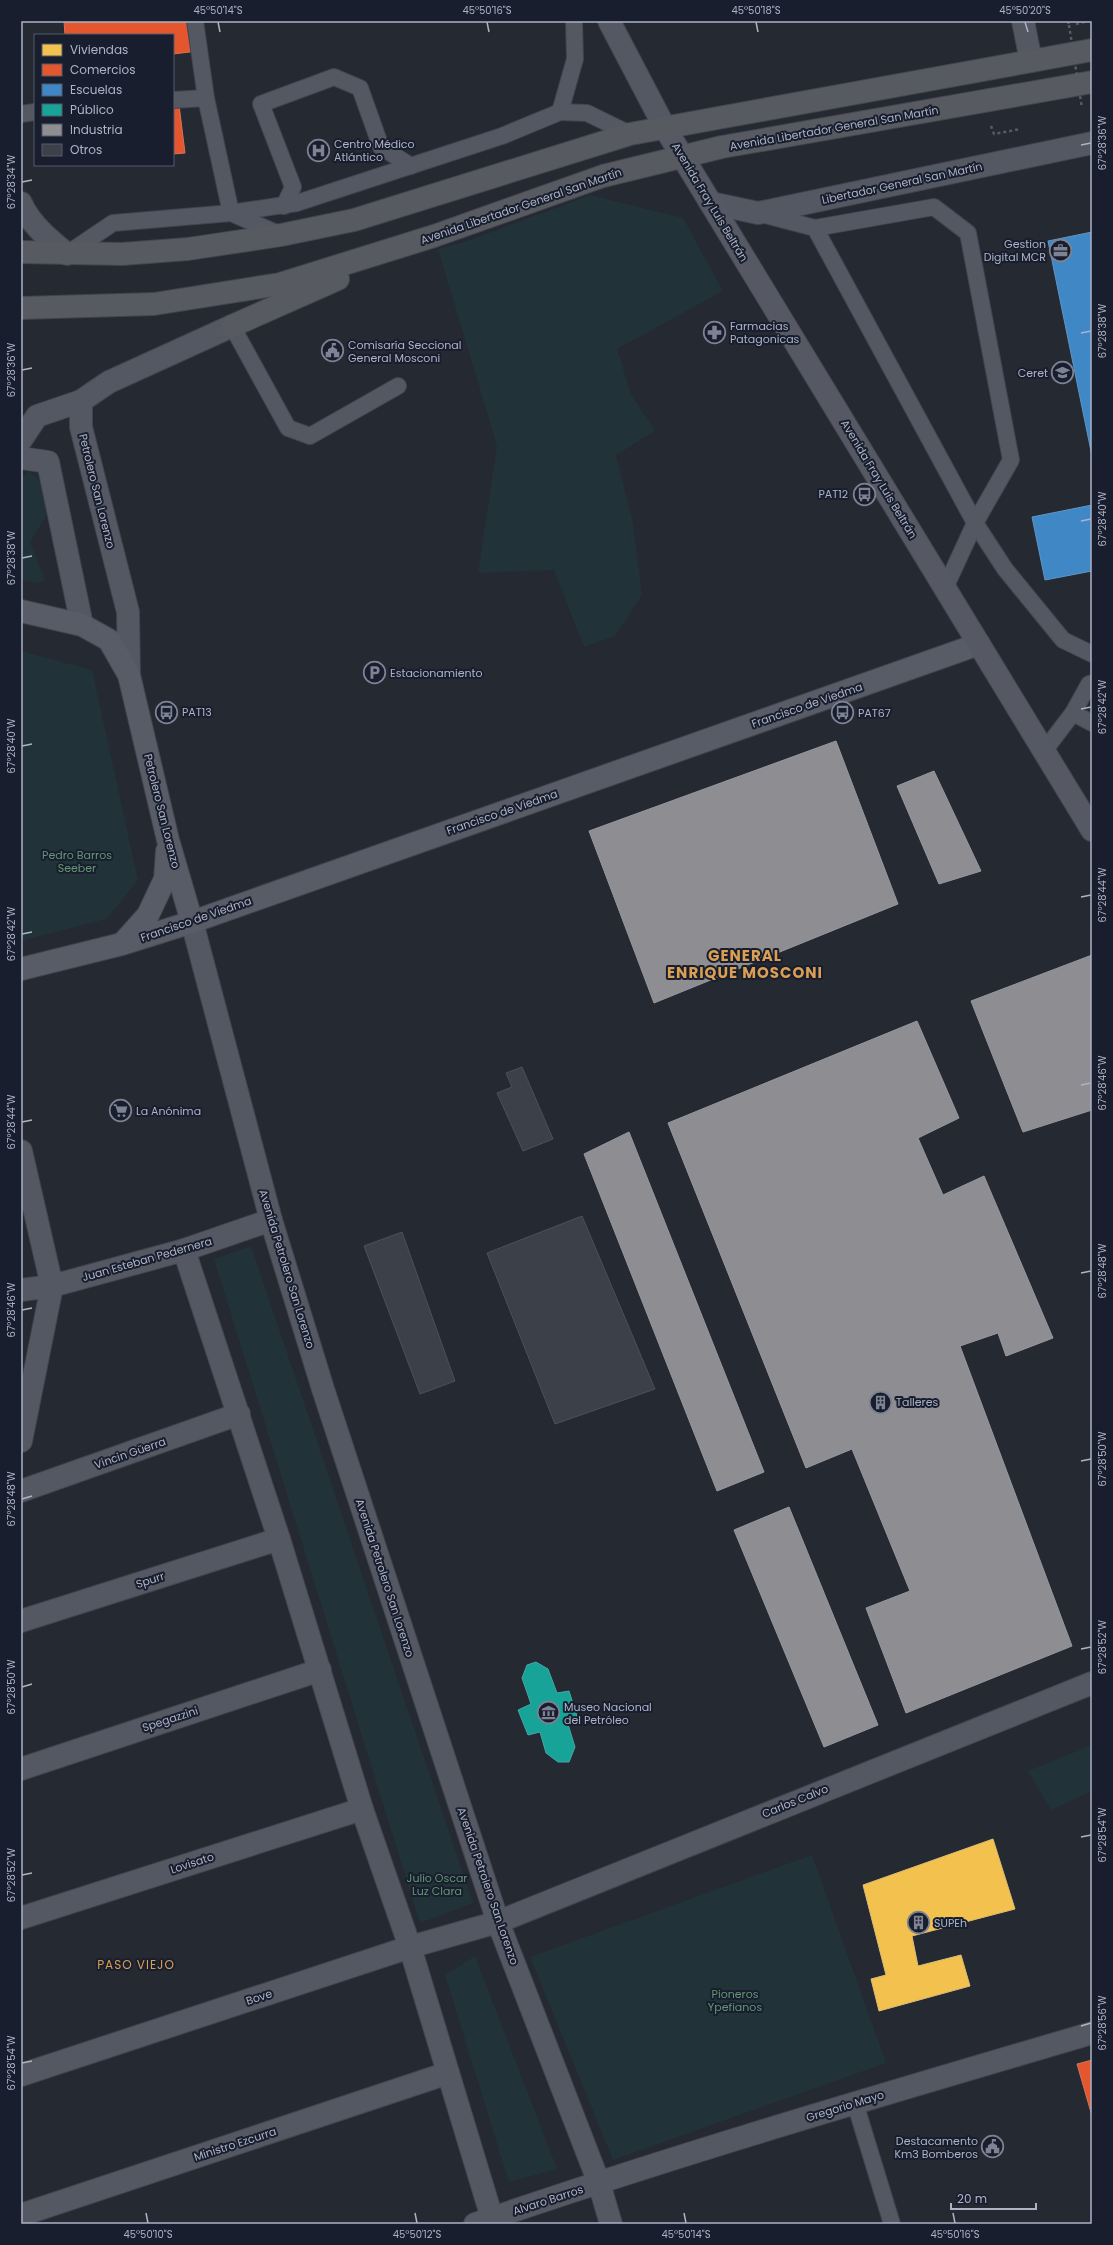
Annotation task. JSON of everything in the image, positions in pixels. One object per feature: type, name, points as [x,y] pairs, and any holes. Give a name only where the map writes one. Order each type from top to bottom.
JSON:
[{"type":"highway","points":[[21,252],[122,254],[188,249],[281,235],[354,220],[630,134],[1092,50]]},
{"type":"highway","name":"Avenida Libertador General San Martín","points":[[21,308],[154,304],[280,284],[434,236],[604,176],[722,147],[1092,82]]},
{"type":"highway","points":[[232,326],[434,236]]},
{"type":"main road","name":"Avenida Fray Luis Beltrán","points":[[666,128],[1092,830]]},
{"type":"main road","name":"Petrolero San Lorenzo","points":[[21,611],[82,625],[109,640],[129,675],[168,840],[192,922]]},
{"type":"main road","name":"Francisco de Viedma","points":[[21,969],[122,944],[192,922],[979,644]]},
{"type":"main road","points":[[122,944],[148,915],[165,879],[168,840]]},
{"type":"street","points":[[608,21],[666,128]]},
{"type":"street","points":[[1023,21],[1031,62]]},
{"type":"street","name":"Libertador General San Martín","points":[[711,203],[758,213],[1092,143]]},
{"type":"street","points":[[21,203],[24,210],[47,238],[67,254]]},
{"type":"street","points":[[21,440],[37,416],[81,401],[109,382],[232,326]]},
{"type":"street","name":"Petrolero San Lorenzo","points":[[81,401],[81,427],[128,612],[129,675]]},
{"type":"street","points":[[21,458],[48,462],[82,625]]},
{"type":"street","name":"Avenida Petrolero San Lorenzo","points":[[192,922],[271,1220],[325,1396],[498,1922],[599,2183],[611,2224]]},
{"type":"street","points":[[21,1150],[52,1286],[21,1441]]},
{"type":"street","name":"Juan Esteban Pedernera","points":[[21,1290],[52,1286],[184,1250],[271,1220]]},
{"type":"street","points":[[184,1250],[279,1539],[362,1809],[410,1947],[448,2073],[484,2221]]},
{"type":"street","name":"Vincin Güerra","points":[[21,1492],[239,1414]]},
{"type":"street","name":"Spurr","points":[[21,1621],[279,1539]]},
{"type":"street","name":"Spegazzini","points":[[21,1769],[320,1670]]},
{"type":"street","name":"Carlos Calvo","points":[[498,1922],[1092,1683]]},
{"type":"street","name":"Lovisato","points":[[21,1918],[362,1809]]},
{"type":"street","name":"Bove","points":[[21,2075],[410,1947],[498,1922]]},
{"type":"street","name":"Gregorio Mayo","points":[[599,2183],[855,2103],[1092,2033]]},
{"type":"street","name":"Ministro Ezcurra","points":[[21,2215],[448,2073]]},
{"type":"street","name":"Alvaro Barros","points":[[484,2221],[599,2183]]},
{"type":"lane","points":[[195,21],[206,98],[231,212]]},
{"type":"lane","points":[[560,112],[575,59],[574,21]]},
{"type":"lane","points":[[284,206],[293,187],[261,104],[334,77],[360,88],[381,147],[411,166]]},
{"type":"lane","points":[[174,100],[206,98]]},
{"type":"lane","points":[[21,114],[34,112]]},
{"type":"lane","points":[[67,254],[113,223],[231,212],[284,206],[297,203],[502,136],[560,112],[587,112],[630,134]]},
{"type":"lane","points":[[758,213],[815,228],[934,207],[968,233],[1011,460],[975,523],[945,588]]},
{"type":"lane","points":[[231,212],[281,235]]},
{"type":"lane","points":[[815,228],[975,523],[1005,569],[1063,640],[1092,654]]},
{"type":"lane","points":[[232,326],[288,428],[310,436],[398,386]]},
{"type":"lane","points":[[1044,752],[1072,713],[1089,684],[1092,682]]},
{"type":"lane","points":[[1072,713],[1092,724]]},
{"type":"lane","points":[[855,2103],[892,2224]]},
{"type":"path","points":[[1068,21],[1082,108],[1075,109]]},
{"type":"path","points":[[1076,24],[1088,21]]},
{"type":"path","points":[[990,123],[994,134],[1024,129]]},
{"type":"green space","points":[[590,195],[683,218],[723,291],[617,349],[631,394],[655,431],[616,455],[633,523],[642,595],[615,636],[584,647],[554,570],[478,573],[497,446],[438,249],[462,243]]},
{"type":"green space","points":[[29,472],[46,486],[48,513],[30,542],[45,581],[36,583],[21,580],[21,478]]},
{"type":"green space","name":"Pedro Barros Seeber","points":[[21,651],[92,670],[138,880],[106,919],[21,941]]},
{"type":"green space","name":"Julio Oscar Luz Clara","points":[[251,1246],[473,1903],[420,1923],[214,1259]]},
{"type":"green space","points":[[1092,1745],[1092,1791],[1051,1810],[1028,1771]]},
{"type":"green space","name":"Pioneros Ypefianos","points":[[812,1855],[886,2063],[613,2160],[530,1957]]},
{"type":"green space","points":[[475,1956],[557,2169],[509,2182],[445,1975]]},
{"type":"building: Viviendas","name":"SUPEh","points":[[993,1839],[1015,1909],[912,1936],[918,1966],[961,1955],[970,1986],[879,2011],[871,1979],[886,1975],[863,1885]]},
{"type":"building: Comercios","points":[[64,21],[195,21],[198,51],[174,54],[174,34],[65,34]]},
{"type":"building: Comercios","points":[[174,105],[179,105],[185,153],[174,154]]},
{"type":"building: Comercios","points":[[1092,2060],[1092,2116],[1077,2064]]},
{"type":"building: Escuelas","points":[[1092,232],[1092,456],[1048,241]]},
{"type":"building: Escuelas","points":[[1092,505],[1092,571],[1045,580],[1032,517]]},
{"type":"building: Público","name":"Museo Nacional del Petróleo","points":[[536,1662],[548,1669],[557,1693],[569,1691],[577,1716],[567,1721],[575,1747],[569,1762],[558,1762],[546,1753],[540,1732],[528,1735],[518,1710],[531,1704],[522,1678],[527,1665]]},
{"type":"building: Industria","points":[[836,741],[898,904],[654,1003],[589,831]]},
{"type":"building: Industria","points":[[934,771],[981,871],[939,884],[897,786]]},
{"type":"building: Industria","points":[[1092,955],[1092,1110],[1023,1132],[971,1001]]},
{"type":"building: Industria","name":"Talleres","points":[[917,1021],[959,1118],[918,1138],[943,1195],[984,1176],[1053,1338],[1006,1356],[998,1333],[960,1346],[1072,1646],[906,1713],[866,1608],[910,1591],[852,1449],[806,1468],[668,1123]]},
{"type":"building: Industria","points":[[629,1132],[764,1472],[717,1491],[584,1154]]},
{"type":"building: Industria","points":[[789,1507],[878,1725],[824,1747],[734,1530]]},
{"type":"building: Otros","points":[[522,1067],[553,1139],[523,1151],[497,1093],[512,1087],[506,1073]]},
{"type":"building: Otros","points":[[582,1216],[655,1389],[555,1424],[487,1253]]},
{"type":"building: Otros","points":[[402,1232],[455,1381],[420,1394],[364,1246]]},
{"type":"place","name":"Centro Médico Atlántico","points":[[319,150]]},
{"type":"place","name":"Gestion Digital MCR","points":[[1061,250]]},
{"type":"place","name":"Farmacias Patagonicas","points":[[714,332]]},
{"type":"place","name":"Comisaría Seccional General Mosconi","points":[[332,351]]},
{"type":"place","name":"Ceret","points":[[1063,373]]},
{"type":"place","name":"PAT12","points":[[864,494]]},
{"type":"place","name":"Estacionamiento","points":[[375,673]]},
{"type":"place","name":"PAT13","points":[[166,712]]},
{"type":"place","name":"PAT67","points":[[842,713]]},
{"type":"place","name":"La Anónima","points":[[121,1111]]},
{"type":"place","name":"Talleres","points":[[881,1402]]},
{"type":"place","name":"Museo Nacional del Petróleo","points":[[548,1713]]},
{"type":"place","name":"SUPEh","points":[[918,1923]]},
{"type":"place","name":"Destacamento Km3 Bomberos","points":[[993,2147]]},
{"type":"district","name":"GENERAL ENRIQUE MOSCONI","points":[[745,964]]},
{"type":"district","name":"PASO VIEJO","points":[[136,1965]]}]
